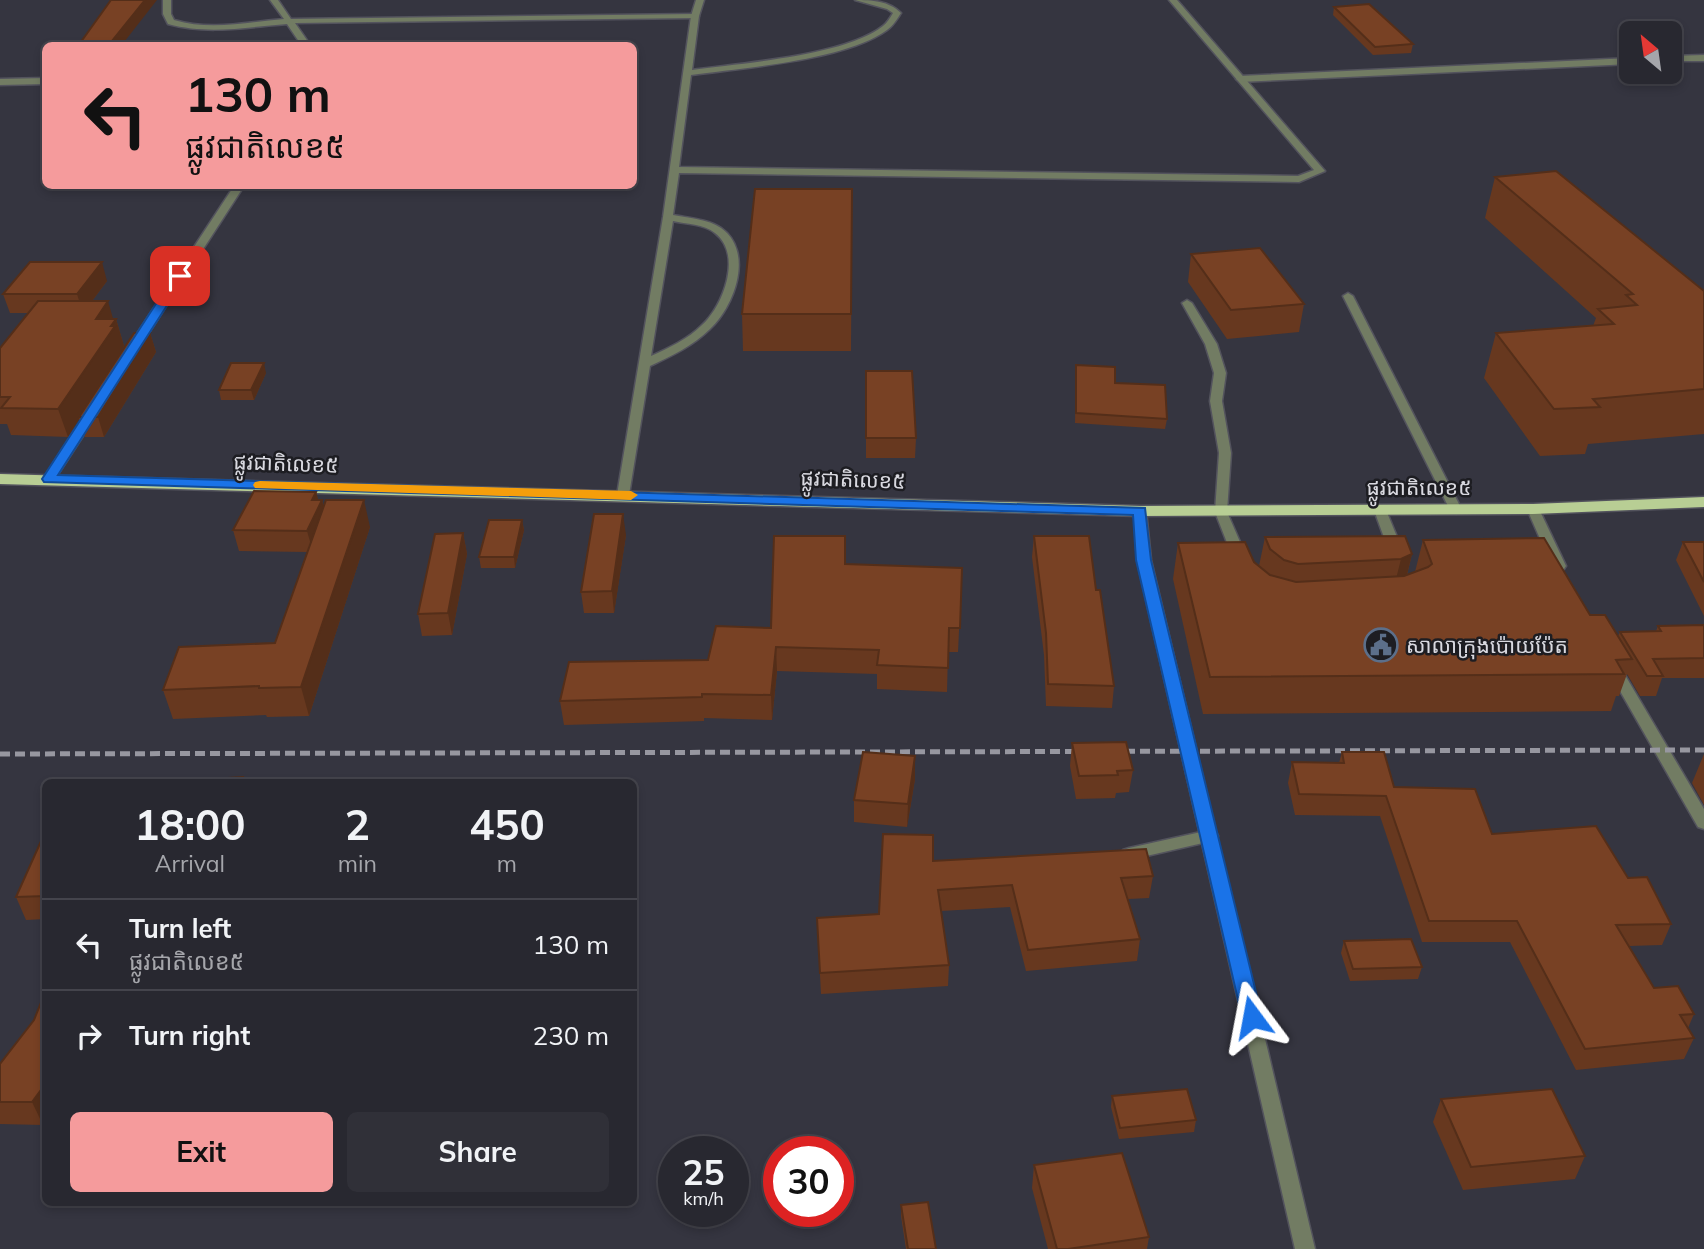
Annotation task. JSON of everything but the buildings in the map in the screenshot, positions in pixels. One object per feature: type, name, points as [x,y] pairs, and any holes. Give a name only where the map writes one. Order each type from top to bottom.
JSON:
[{"type":"highway","name":"ផ្លូវជាតិលេខ៥","points":[[0,479],[1140,511],[1533,509],[1704,502]]},
{"type":"street","points":[[167,0],[167,14],[171,22],[183,26],[212,28],[290,21],[695,16]]},
{"type":"street","points":[[274,0],[304,42]]},
{"type":"street","points":[[623,495],[668,217],[695,16],[700,0]]},
{"type":"street","points":[[687,73],[838,49],[886,29],[895,19],[897,13],[891,7],[859,0]]},
{"type":"street","points":[[674,170],[1298,179],[1320,171],[1173,0]]},
{"type":"street","points":[[1682,59],[1704,58]]},
{"type":"street","points":[[1240,79],[1619,62]]},
{"type":"street","points":[[0,82],[42,81]]},
{"type":"street","points":[[125,362],[237,189]]},
{"type":"street","points":[[644,364],[685,345],[722,313],[733,285],[733,252],[716,229],[668,217]]},
{"type":"street","points":[[1348,296],[1456,510]]},
{"type":"street","points":[[1187,303],[1211,344],[1220,373],[1216,401],[1225,453],[1221,512],[1245,570]]},
{"type":"street","points":[[49,479],[102,397]]},
{"type":"street","points":[[1533,509],[1564,578]]},
{"type":"street","points":[[1380,510],[1405,573]]},
{"type":"street","points":[[1140,511],[1143,560],[1305,1249]]},
{"type":"street","points":[[1608,658],[1704,823]]},
{"type":"street","points":[[1116,856],[1210,836]]},
{"type":"railway","points":[[0,754],[1704,750]]},
{"type":"slow traffic","points":[[260,485],[631,495]]},
{"type":"place","name":"សាលាក្រុងប៉ោយប៉ែត","points":[[1381,645]]},
{"type":"route","points":[[180,276],[49,479],[1140,511],[1143,560],[1191,752],[1252,1017]]}]
